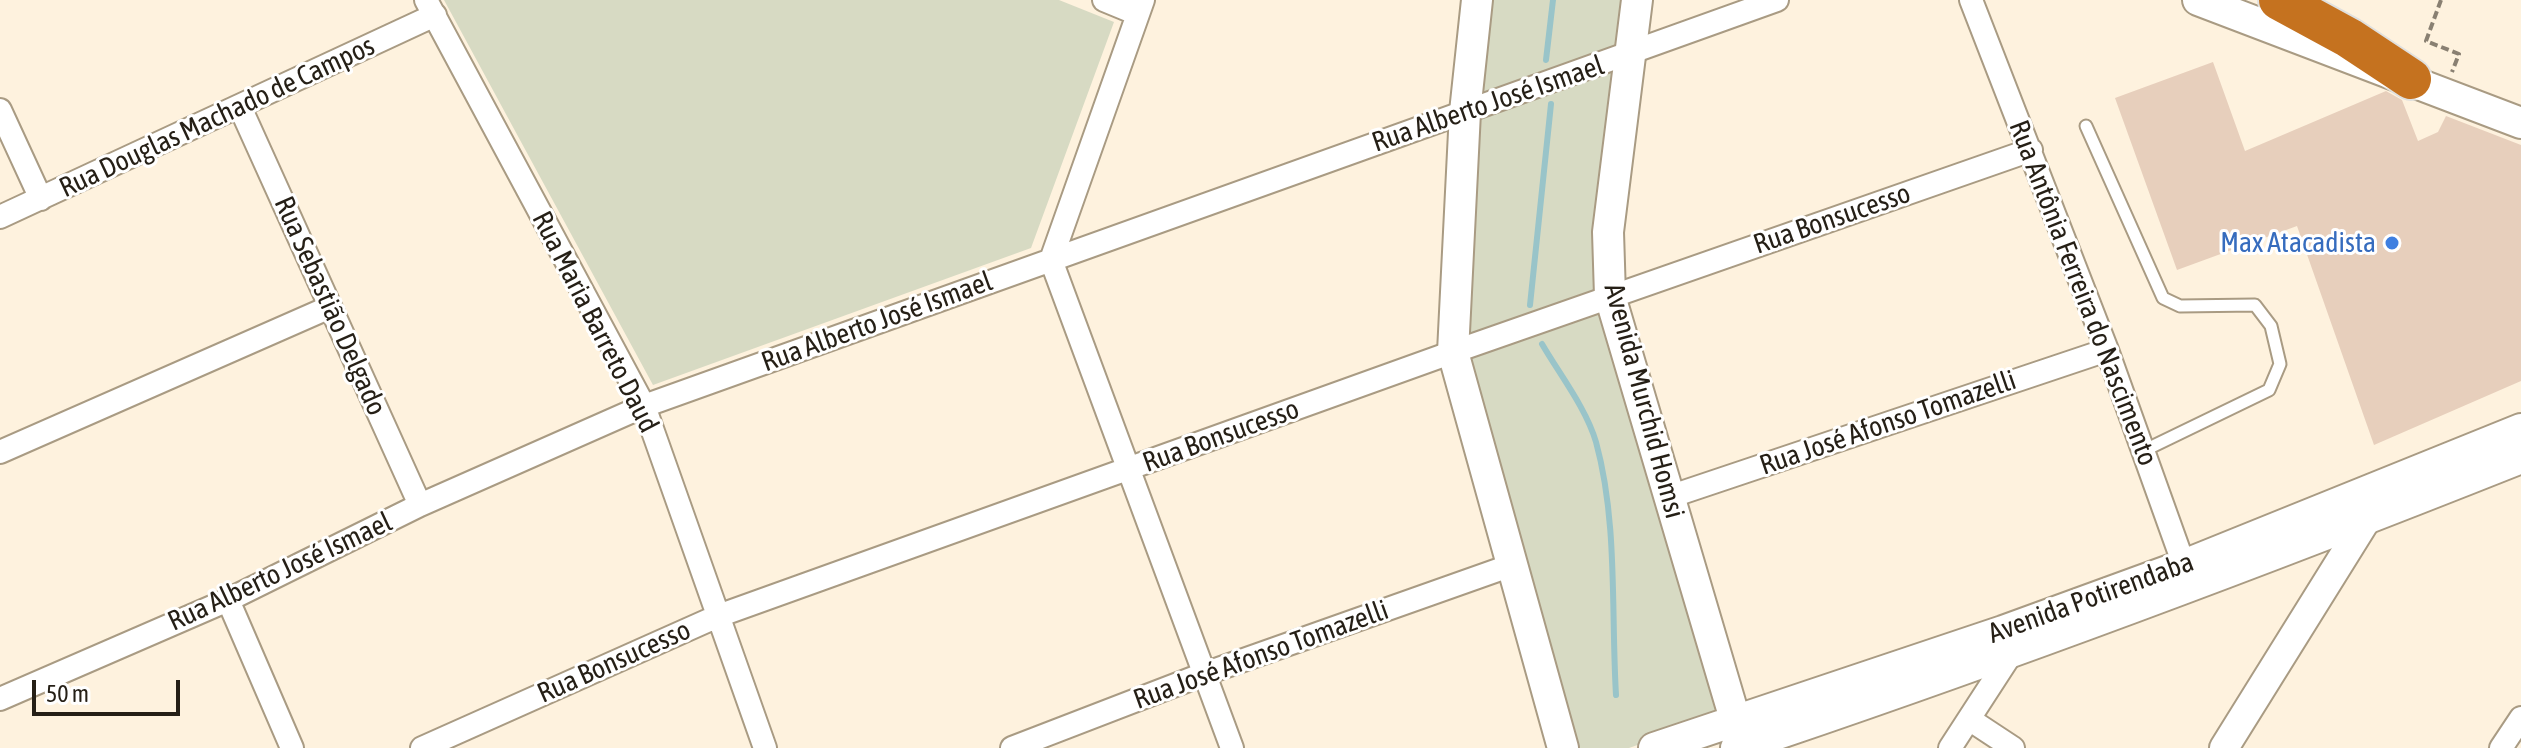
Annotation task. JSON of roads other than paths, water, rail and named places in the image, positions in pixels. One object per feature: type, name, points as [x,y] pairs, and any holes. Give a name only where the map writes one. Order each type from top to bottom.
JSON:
[{"type":"highway","points":[[2279,0],[2349,38],[2411,79]]},
{"type":"main road","points":[[1477,0],[1465,112],[1453,352],[1563,748]]},
{"type":"main road","name":"Avenida Murchid Homsi","points":[[1637,0],[1608,232],[1610,296],[1739,740]]},
{"type":"main road","points":[[2198,0],[2521,123]]},
{"type":"main road","name":"Avenida Potirendaba","points":[[2188,576],[2389,484],[2521,429]]},
{"type":"main road","name":"Avenida Potirendaba","points":[[1654,748],[1739,740],[2188,576],[2366,520],[2521,458]]},
{"type":"main road","points":[[2366,520],[2389,484]]},
{"type":"street","points":[[1104,0],[1141,7],[1051,260],[1232,748]]},
{"type":"street","name":"Rua Alberto José Ismael","points":[[0,699],[228,600],[420,505],[644,406],[1777,0]]},
{"type":"street","name":"Rua Antônia Ferreira do Nascimento","points":[[1971,0],[2107,350],[2188,576]]},
{"type":"street","name":"Rua Douglas Machado de Campos","points":[[0,217],[240,107],[430,8]]},
{"type":"street","name":"Rua Maria Barreto Daud","points":[[430,8],[644,406],[765,748]]},
{"type":"street","name":"Rua Sebastião Delgado","points":[[240,107],[420,505]]},
{"type":"street","points":[[0,110],[41,199]]},
{"type":"street","name":"Rua Bonsucesso","points":[[422,748],[718,616],[1610,296],[2031,150]]},
{"type":"street","points":[[0,452],[330,307]]},
{"type":"street","name":"Rua José Afonso Tomazelli","points":[[1669,497],[2107,350]]},
{"type":"street","points":[[2224,748],[2366,520]]},
{"type":"street","name":"Rua José Afonso Tomazelli","points":[[1012,748],[1204,674],[1512,565]]},
{"type":"street","points":[[228,600],[292,748]]},
{"type":"street","points":[[1950,748],[1969,719],[2007,642]]},
{"type":"street","points":[[2501,748],[2521,718]]},
{"type":"street","points":[[1969,719],[2013,748]]},
{"type":"lane","points":[[2086,126],[2163,298],[2180,306],[2255,305],[2271,326],[2280,364],[2269,390],[2143,451]]},
{"type":"waterway","points":[[1546,60],[1553,0]]},
{"type":"waterway","points":[[1530,305],[1551,104]]},
{"type":"waterway","points":[[1542,344],[1586,417],[1603,472],[1611,535],[1616,695]]},
{"type":"place","name":"Max Atacadista","points":[[2392,243]]}]
